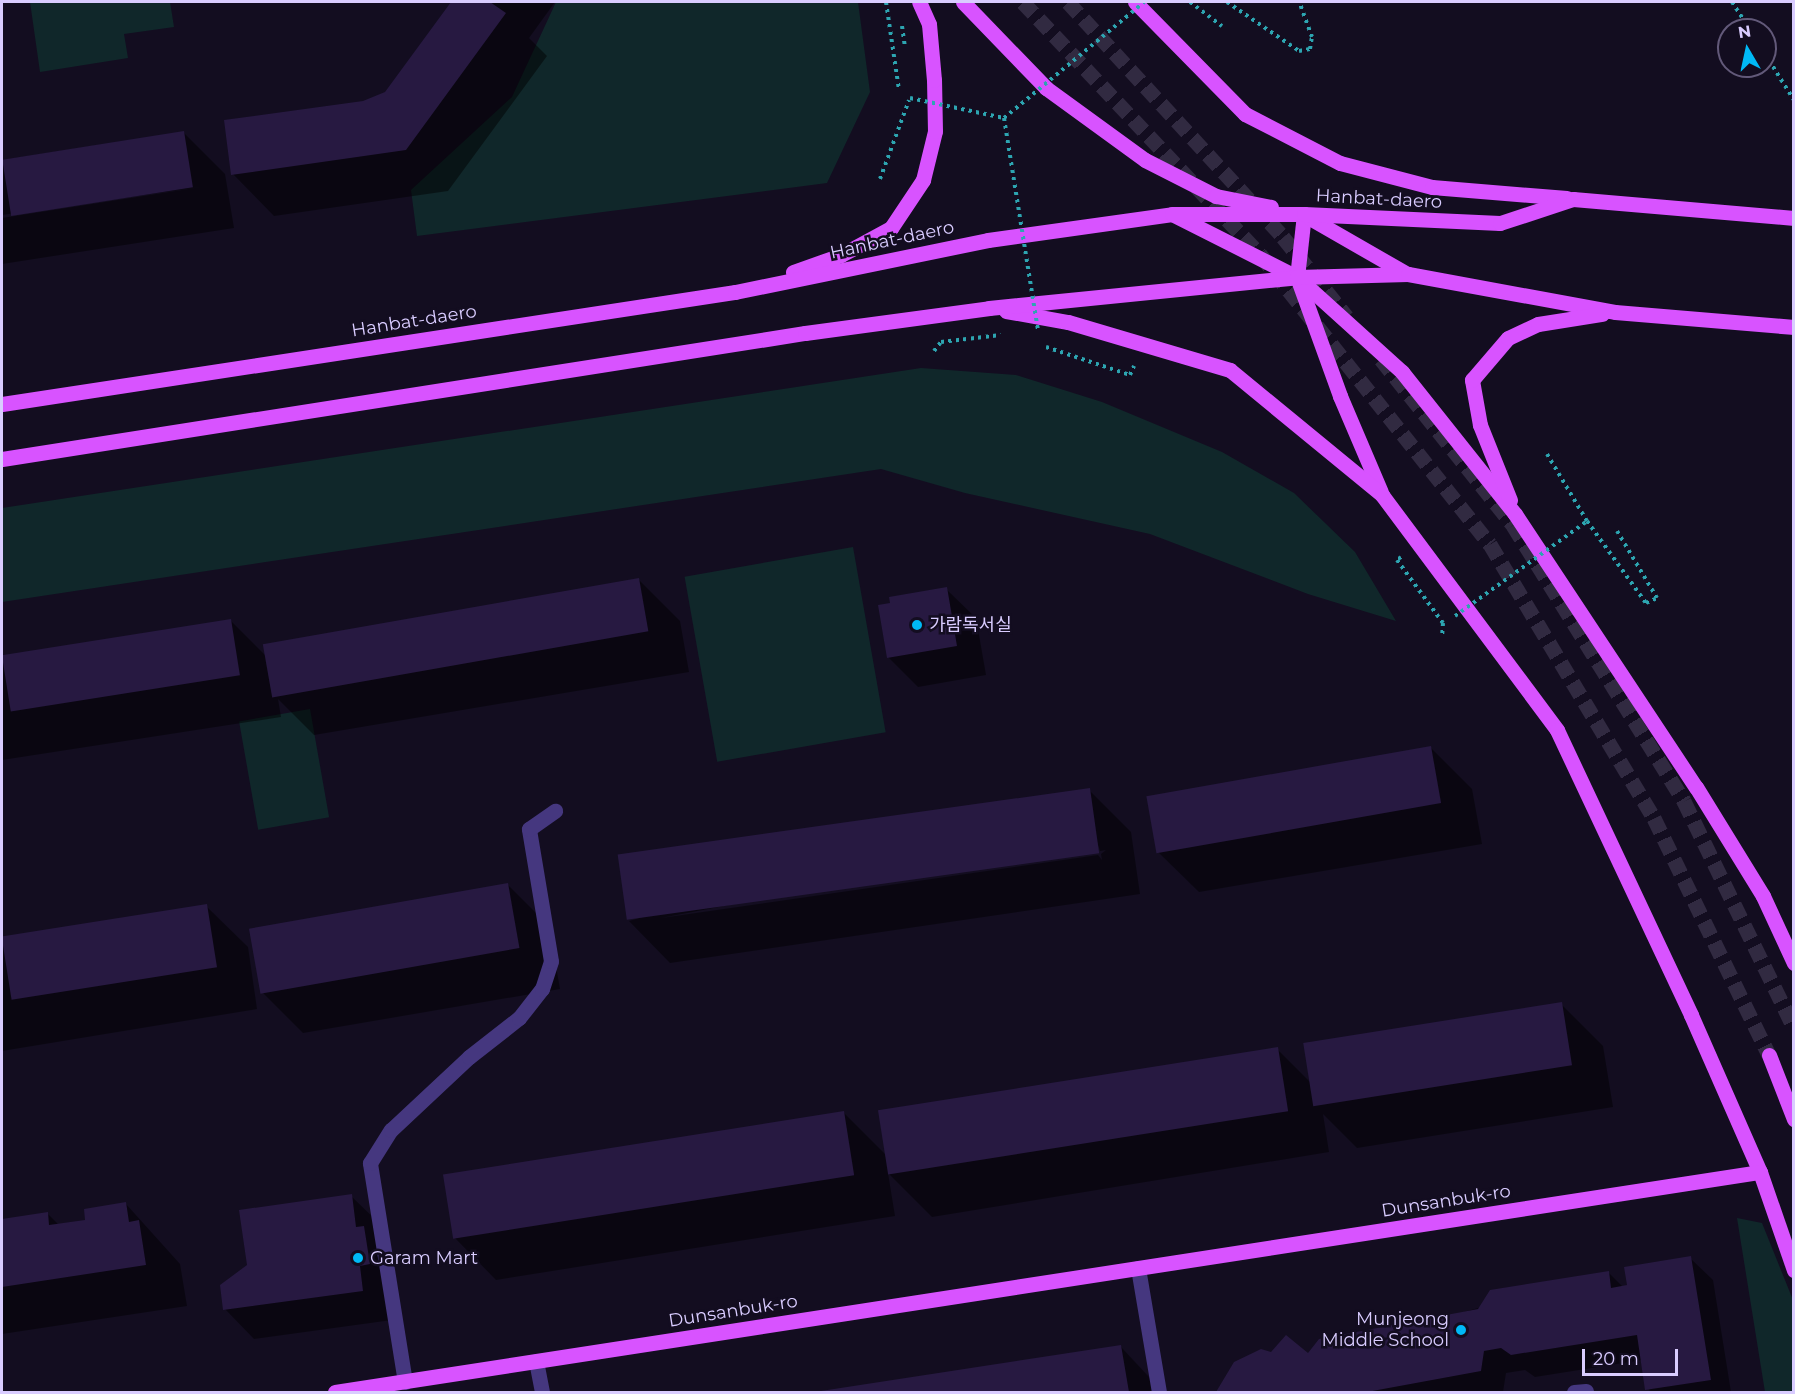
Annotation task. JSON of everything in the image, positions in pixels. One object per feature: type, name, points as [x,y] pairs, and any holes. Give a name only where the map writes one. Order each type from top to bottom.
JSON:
[{"type":"main road","points":[[735,292],[841,255],[891,228],[923,180],[935,131],[934,80],[929,24],[919,2]]},
{"type":"main road","points":[[963,2],[1046,88],[1145,160],[1216,196],[1304,214],[1408,274]]},
{"type":"main road","points":[[1135,2],[1245,114],[1340,163],[1432,187],[1573,199]]},
{"type":"main road","name":"Hanbat-daero","points":[[2,404],[735,292],[988,240],[1172,214],[1304,214],[1442,223],[1500,223],[1573,199],[1794,218]]},
{"type":"main road","points":[[1172,214],[1297,278],[1402,372],[1515,514],[1696,787],[1763,896],[1794,963]]},
{"type":"main road","points":[[1304,214],[1297,278],[1340,396],[1382,495],[1557,730],[1691,1015],[1760,1172],[1794,1270]]},
{"type":"main road","points":[[2,459],[989,308],[1297,278],[1408,274],[1615,312],[1794,327]]},
{"type":"main road","points":[[989,308],[1068,322],[1230,370],[1382,495]]},
{"type":"main road","points":[[1515,514],[1480,425],[1472,380],[1508,338],[1538,324],[1615,312]]},
{"type":"main road","points":[[1769,1055],[1794,1119]]},
{"type":"main road","name":"Dunsanbuk-ro","points":[[335,1392],[1760,1172]]},
{"type":"street","points":[[405,1382],[370,1163],[391,1130],[469,1057],[519,1018],[542,989],[551,961],[529,829],[555,811]]},
{"type":"street","points":[[1138,1268],[1159,1392]]},
{"type":"street","points":[[536,1361],[542,1392]]},
{"type":"path","points":[[886,2],[899,90]]},
{"type":"path","points":[[1004,118],[1144,2]]},
{"type":"path","points":[[1190,2],[1222,26]]},
{"type":"path","points":[[1227,2],[1299,51],[1310,49],[1312,37],[1299,2]]},
{"type":"path","points":[[1732,2],[1742,18]]},
{"type":"path","points":[[1777,73],[1794,100]]},
{"type":"path","points":[[880,179],[910,98],[1004,118]]},
{"type":"path","points":[[1004,118],[1038,330],[1027,331]]},
{"type":"path","points":[[934,351],[941,342],[1006,334]]},
{"type":"path","points":[[1547,454],[1587,521],[1646,603],[1657,598],[1617,531]]},
{"type":"path","points":[[1455,616],[1587,521]]},
{"type":"path","points":[[1442,638],[1443,623]]},
{"type":"green space","points":[[30,2],[170,2],[174,27],[124,34],[128,58],[40,72]]},
{"type":"green space","points":[[556,2],[858,2],[870,92],[827,183],[417,236],[411,190],[512,97]]},
{"type":"green space","points":[[921,368],[1016,375],[1102,402],[1222,452],[1294,493],[1355,552],[1396,621],[1308,594],[1150,534],[965,493],[881,469],[2,602],[2,508]]},
{"type":"green space","points":[[853,547],[886,732],[717,762],[685,577]]},
{"type":"green space","points":[[310,709],[329,817],[258,830],[239,722]]},
{"type":"green space","points":[[1737,1218],[1762,1223],[1793,1300],[1793,1392],[1765,1392]]},
{"type":"building","points":[[451,2],[490,2],[506,13],[406,150],[231,175],[224,120],[363,101],[385,92]]},
{"type":"building","points":[[184,131],[193,187],[11,216],[2,160]]},
{"type":"building","points":[[639,578],[648,631],[272,698],[263,644]]},
{"type":"building","name":"가람독서실","points":[[947,587],[957,646],[887,658],[878,605],[890,603],[889,597]]},
{"type":"building","points":[[231,619],[240,675],[11,712],[2,655]]},
{"type":"building","points":[[1431,746],[1441,803],[1156,853],[1146,796]]},
{"type":"building","points":[[1090,788],[1099,853],[627,920],[618,854]]},
{"type":"building","points":[[508,883],[519,948],[260,994],[249,929]]},
{"type":"building","points":[[207,904],[217,967],[12,1000],[2,936]]},
{"type":"building","points":[[1562,1002],[1572,1065],[1313,1106],[1303,1043]]},
{"type":"building","points":[[1278,1047],[1288,1111],[888,1175],[878,1110]]},
{"type":"building","points":[[844,1111],[854,1175],[453,1239],[443,1175]]},
{"type":"building","points":[[352,1194],[356,1227],[364,1226],[370,1264],[360,1266],[363,1291],[223,1310],[220,1285],[247,1265],[239,1210]]},
{"type":"building","points":[[126,1202],[129,1222],[139,1220],[146,1265],[2,1287],[2,1219],[48,1212],[49,1225],[85,1220],[84,1209]]},
{"type":"building","points":[[1691,1256],[1711,1380],[1645,1390],[1637,1335],[1511,1355],[1501,1348],[1484,1351],[1481,1371],[1367,1392],[1216,1392],[1234,1362],[1261,1349],[1271,1352],[1286,1335],[1308,1353],[1319,1339],[1478,1309],[1490,1290],[1609,1271],[1611,1288],[1627,1285],[1624,1267]]},
{"type":"building","points":[[1121,1345],[1129,1392],[821,1391]]},
{"type":"tunnel","points":[[1023,2],[1260,254],[1490,544],[1654,818],[1769,1055]]},
{"type":"tunnel","points":[[1068,2],[1283,237],[1347,317]]},
{"type":"tunnel","points":[[1381,359],[1513,525],[1684,801],[1794,1028]]},
{"type":"place","name":"가람독서실","points":[[917,625]]},
{"type":"place","name":"Garam Mart","points":[[358,1258]]},
{"type":"place","name":"Munjeong Middle School","points":[[1461,1330]]}]
